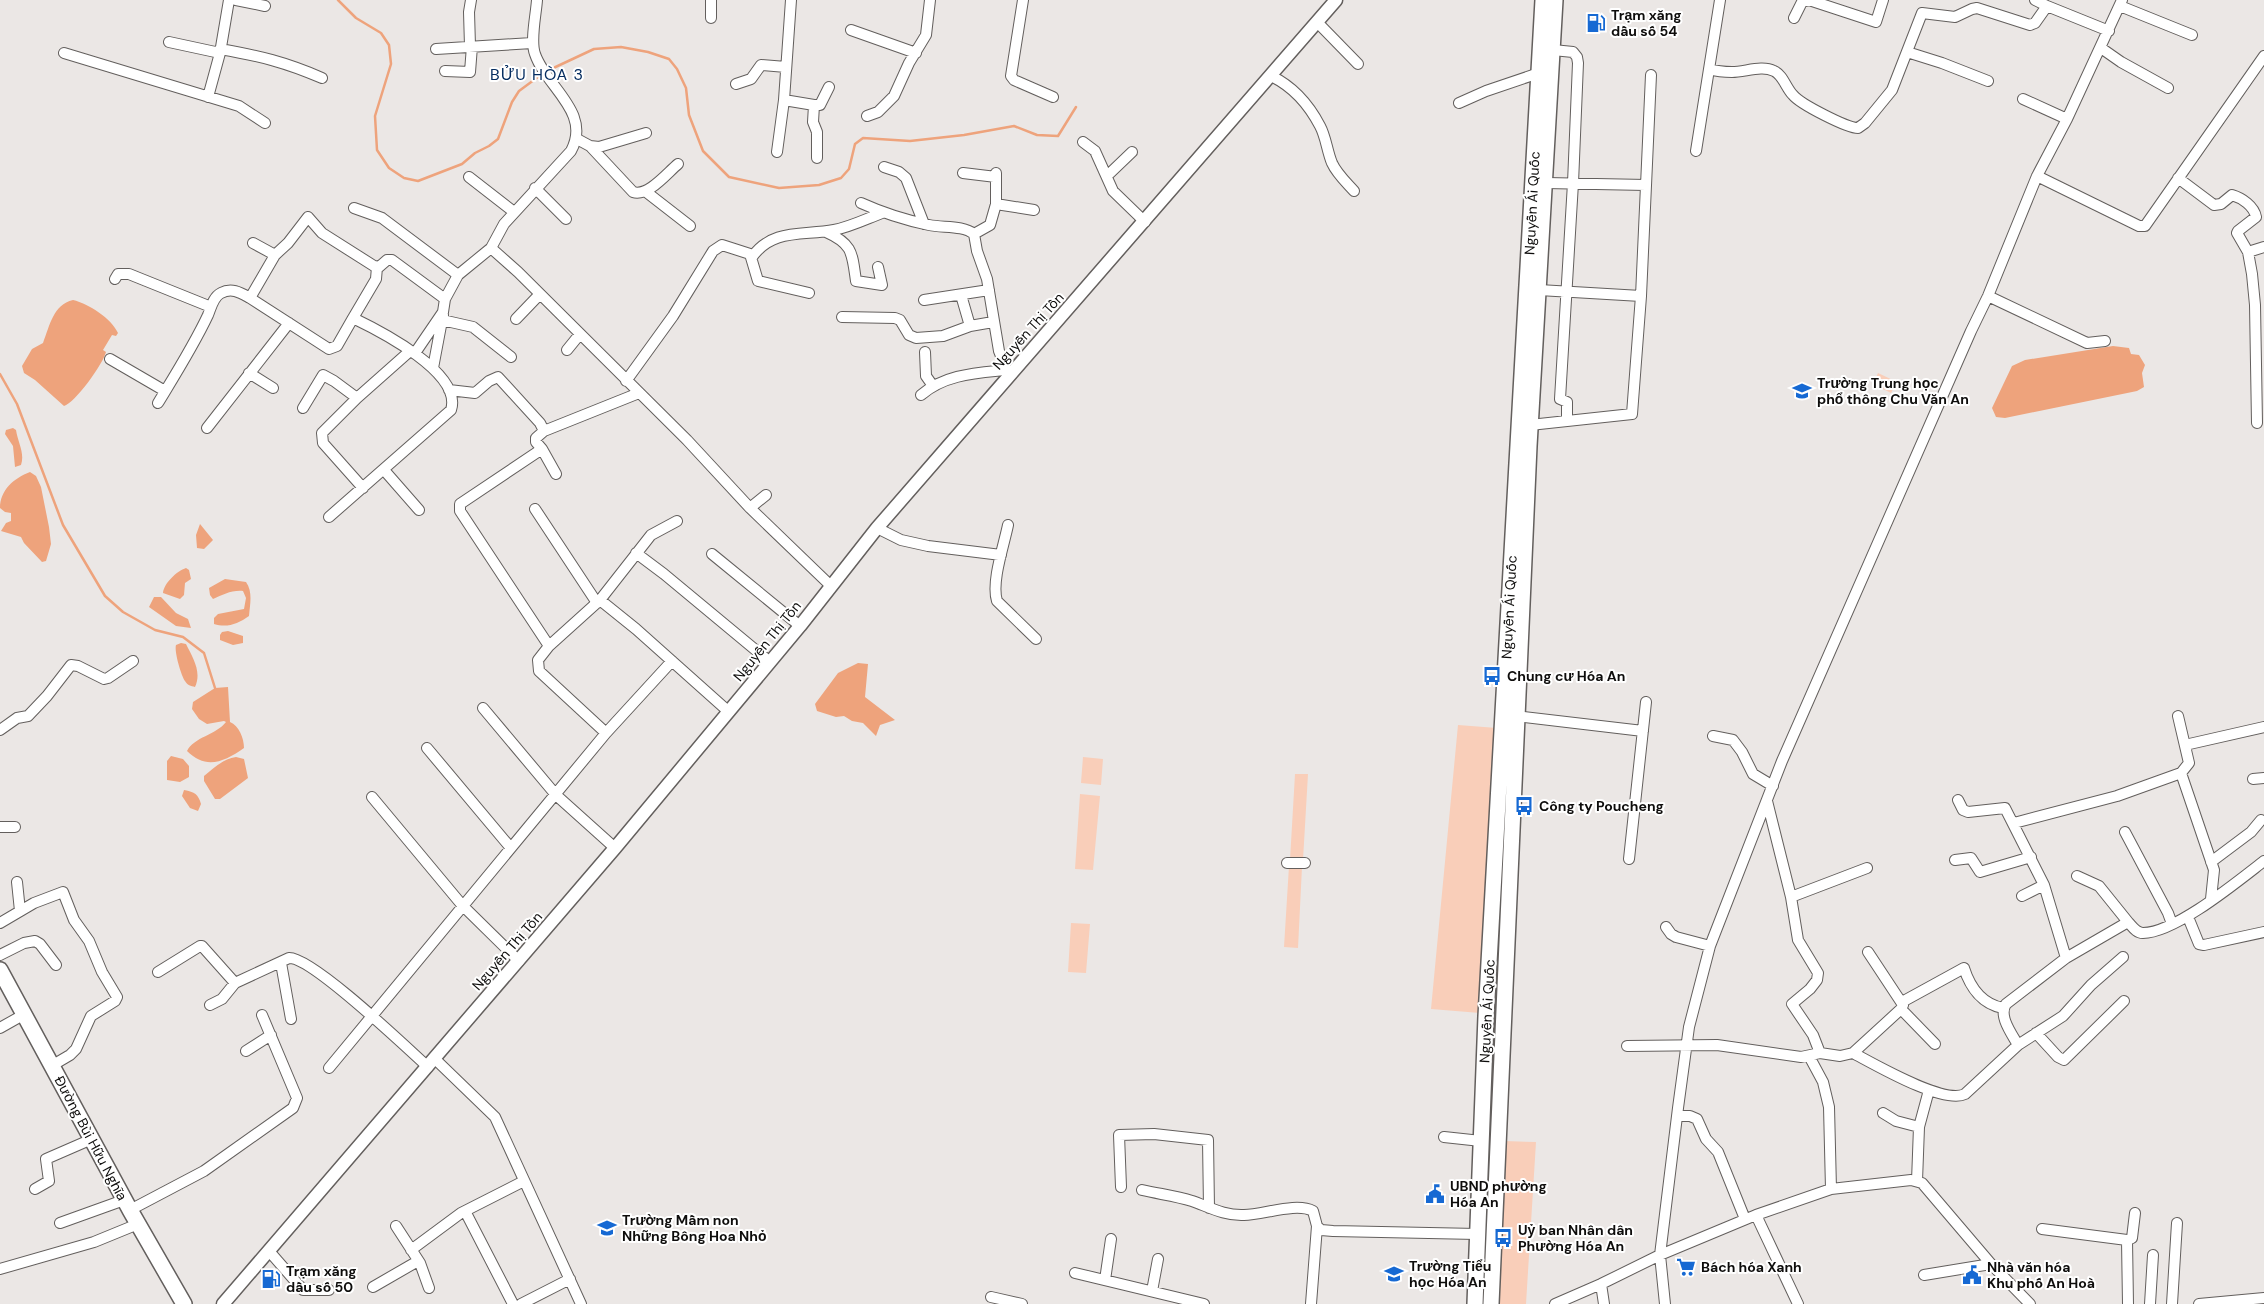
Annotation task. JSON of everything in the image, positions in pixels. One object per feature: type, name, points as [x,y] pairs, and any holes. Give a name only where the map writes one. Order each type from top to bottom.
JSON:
[{"type":"main road","name":"Nguyễn Ái Quốc","points":[[1475,1304],[1481,1141],[1539,290],[1553,50],[1543,0]]},
{"type":"main road","name":"Nguyễn Ái Quốc","points":[[1510,715],[1539,73],[1555,0]]},
{"type":"main road","points":[[1491,1304],[1500,1125],[1508,894],[1510,715]]},
{"type":"main road","name":"Đường Bùi Hữu Nghĩa","points":[[2,980],[53,1065],[127,1205],[184,1304]]},
{"type":"street","points":[[208,97],[220,51],[229,0]]},
{"type":"street","points":[[236,0],[265,6]]},
{"type":"street","points":[[445,71],[470,72],[469,12],[471,0]]},
{"type":"street","points":[[433,368],[445,299],[458,275],[491,248],[504,224],[535,188],[571,151],[577,139],[572,113],[535,55],[532,43],[537,0]]},
{"type":"street","points":[[711,0],[711,18]]},
{"type":"street","points":[[777,152],[784,100],[790,0]]},
{"type":"street","points":[[867,116],[878,112],[890,101],[926,35],[930,0]]},
{"type":"street","points":[[1023,0],[1011,76],[1014,80],[1053,97]]},
{"type":"street","name":"Nguyễn Thị Tồn","points":[[223,1304],[615,848],[800,626],[877,528],[1008,373],[1145,222],[1336,0]]},
{"type":"street","points":[[1696,151],[1720,0]]},
{"type":"street","points":[[1794,18],[1802,2],[1809,0],[1875,22],[1883,0]]},
{"type":"street","points":[[2035,0],[2109,31]]},
{"type":"street","points":[[1665,1304],[1660,1255],[1676,1116],[1697,990],[1710,946],[1773,786],[1971,331],[1988,296],[2037,176],[2067,119],[2121,3],[2192,35]]},
{"type":"street","points":[[1709,69],[1732,72],[1772,70],[1778,73],[1793,95],[1804,106],[1819,111],[1845,125],[1858,128],[1865,123],[1892,90],[1922,13],[1955,17],[1972,8],[1977,8],[2030,25],[2035,23],[2047,6]]},
{"type":"street","points":[[1317,22],[1358,64]]},
{"type":"street","points":[[850,30],[916,52]]},
{"type":"street","points":[[169,42],[271,58],[293,65],[322,78]]},
{"type":"street","points":[[436,49],[532,43]]},
{"type":"street","points":[[2101,48],[2121,62],[2168,88]]},
{"type":"street","points":[[1553,50],[1573,52],[1577,60],[1568,292],[1560,399],[1567,402],[1567,421]]},
{"type":"street","points":[[1907,52],[1988,80]]},
{"type":"street","points":[[64,53],[246,108],[265,123]]},
{"type":"street","points":[[2037,176],[2141,226],[2145,226],[2262,63]]},
{"type":"street","points":[[736,84],[749,80],[761,65],[786,67]]},
{"type":"street","points":[[1459,103],[1486,91],[1539,73]]},
{"type":"street","points":[[1530,425],[1632,414],[1641,296],[1651,75]]},
{"type":"street","points":[[1271,76],[1289,86],[1315,118],[1333,164],[1354,191]]},
{"type":"street","points":[[784,100],[820,105],[829,87]]},
{"type":"street","points":[[2023,99],[2067,119]]},
{"type":"street","points":[[814,105],[813,122],[817,132],[817,158]]},
{"type":"street","points":[[590,146],[599,147],[646,133]]},
{"type":"street","points":[[577,139],[590,146],[633,192],[638,194],[645,192],[678,164]]},
{"type":"street","points":[[1082,142],[1095,151],[1108,175],[1113,191],[1145,222]]},
{"type":"street","points":[[1108,175],[1132,152]]},
{"type":"street","points":[[884,167],[899,172],[906,178],[924,224]]},
{"type":"street","points":[[963,174],[996,175],[996,204],[990,225],[974,234]]},
{"type":"street","points":[[469,177],[514,212]]},
{"type":"street","points":[[2178,178],[2214,205],[2221,204],[2232,195],[2248,204],[2256,217],[2237,233],[2248,252],[2260,325],[2257,423]]},
{"type":"street","points":[[1546,183],[1646,185]]},
{"type":"street","points":[[535,188],[566,219]]},
{"type":"street","points":[[645,192],[690,226]]},
{"type":"street","points":[[861,203],[882,213],[924,224],[964,229],[974,234]]},
{"type":"street","points":[[996,204],[1034,210]]},
{"type":"street","points":[[354,208],[382,218],[458,275]]},
{"type":"street","points":[[809,293],[758,281],[753,270],[752,257],[758,248],[773,239],[843,228],[882,213]]},
{"type":"street","points":[[250,298],[275,255],[288,243],[308,217],[322,233],[376,267]]},
{"type":"street","points":[[826,232],[846,243],[851,252],[856,281],[882,285],[878,267]]},
{"type":"street","points":[[922,395],[933,386],[967,374],[1008,373],[999,351],[989,290],[977,251],[974,234]]},
{"type":"street","points":[[253,243],[275,255]]},
{"type":"street","points":[[626,381],[673,316],[713,250],[722,245],[750,254],[752,257]]},
{"type":"street","points":[[2248,252],[2264,247]]},
{"type":"street","points":[[491,248],[687,440],[750,508],[831,586]]},
{"type":"street","points":[[376,267],[387,260],[392,260],[445,299]]},
{"type":"street","points":[[158,403],[200,332],[217,296],[229,290],[238,292],[329,348],[334,348],[337,346],[376,279],[376,267]]},
{"type":"street","points":[[115,279],[118,274],[129,274],[211,307]]},
{"type":"street","points":[[924,300],[989,290]]},
{"type":"street","points":[[1539,290],[1641,296]]},
{"type":"street","points":[[516,319],[540,294]]},
{"type":"street","points":[[961,295],[970,326]]},
{"type":"street","points":[[1988,296],[2088,343],[2105,341]]},
{"type":"street","points":[[363,488],[323,443],[322,433],[357,398],[412,352],[442,316]]},
{"type":"street","points":[[442,316],[473,327],[511,357]]},
{"type":"street","points":[[842,317],[895,318],[900,320],[909,335],[916,338],[943,336],[970,326],[993,322]]},
{"type":"street","points":[[329,518],[451,410],[452,397],[449,390],[433,368],[412,352],[353,318]]},
{"type":"street","points":[[207,428],[289,323]]},
{"type":"street","points":[[567,350],[580,334]]},
{"type":"street","points":[[925,352],[926,376],[933,386]]},
{"type":"street","points":[[110,359],[165,391]]},
{"type":"street","points":[[249,373],[272,388]]},
{"type":"street","points":[[302,408],[323,375],[334,380],[357,398]]},
{"type":"street","points":[[449,390],[475,393],[489,381],[498,377],[540,423],[544,430]]},
{"type":"street","points":[[556,474],[536,442],[536,438],[544,430],[639,393]]},
{"type":"street","points":[[542,449],[460,504],[459,508],[549,646]]},
{"type":"street","points":[[384,470],[419,510]]},
{"type":"street","points":[[750,508],[766,494]]},
{"type":"street","points":[[535,509],[599,602],[636,629],[728,712]]},
{"type":"street","points":[[606,733],[539,671],[538,660],[549,646],[599,602],[651,536],[677,521]]},
{"type":"street","points":[[1008,525],[1001,555],[996,592],[997,601],[1036,638]]},
{"type":"street","points":[[877,528],[901,540],[919,544],[1001,555]]},
{"type":"street","points":[[636,553],[770,662]]},
{"type":"street","points":[[712,554],[800,626]]},
{"type":"street","points":[[0,730],[17,718],[28,716],[47,696],[71,664],[104,679],[133,661]]},
{"type":"street","points":[[329,1068],[606,733],[672,661]]},
{"type":"street","points":[[1629,860],[1646,702]]},
{"type":"street","points":[[483,708],[556,795],[615,848]]},
{"type":"street","points":[[1510,715],[1643,731]]},
{"type":"street","points":[[2014,823],[2117,796],[2180,773],[2188,763],[2178,716]]},
{"type":"street","points":[[2185,745],[2264,727]]},
{"type":"street","points":[[1714,736],[1733,740],[1742,752],[1753,774],[1773,786]]},
{"type":"street","points":[[427,748],[510,847]]},
{"type":"street","points":[[2180,773],[2214,870],[2211,899]]},
{"type":"street","points":[[2252,780],[2264,778]]},
{"type":"street","points":[[372,796],[462,905],[519,961]]},
{"type":"street","points":[[1958,800],[1963,810],[1971,813],[2004,808],[2014,823],[2044,885],[2066,958]]},
{"type":"street","points":[[1767,801],[1791,897],[1798,940],[1818,973],[1817,980],[1810,989],[1792,1004],[1813,1035],[1820,1053]]},
{"type":"street","points":[[2211,862],[2251,832],[2261,820]]},
{"type":"street","points":[[1756,827],[1773,823]]},
{"type":"street","points":[[0,827],[15,827]]},
{"type":"street","points":[[2125,832],[2172,924]]},
{"type":"street","points":[[1955,860],[1971,858],[1980,872],[2031,857]]},
{"type":"street","points":[[2077,876],[2099,886],[2128,922],[2138,932],[2144,933],[2172,924],[2188,916],[2211,899],[2228,890],[2264,861]]},
{"type":"street","points":[[1287,863],[1304,864]]},
{"type":"street","points":[[1791,897],[1867,868]]},
{"type":"street","points":[[17,882],[20,910]]},
{"type":"street","points":[[2022,896],[2044,885]]},
{"type":"street","points":[[0,923],[34,903],[63,892],[74,920],[89,941],[102,972],[117,997],[115,1001],[91,1016],[84,1034],[72,1053],[53,1065]]},
{"type":"street","points":[[2188,916],[2199,944],[2204,945],[2263,934]]},
{"type":"street","points":[[2003,1008],[2066,958],[2128,922]]},
{"type":"street","points":[[1666,927],[1676,937],[1710,946]]},
{"type":"street","points":[[0,955],[24,943],[35,941],[40,944],[56,965]]},
{"type":"street","points":[[158,972],[201,946],[235,983]]},
{"type":"street","points":[[1868,952],[1901,1006],[1935,1044]]},
{"type":"street","points":[[1853,1053],[1879,1069],[1929,1090],[1961,1096],[2018,1045],[2063,1016],[2091,985],[2123,957]]},
{"type":"street","points":[[210,1004],[222,999],[235,983],[289,958],[297,959],[324,977],[372,1015],[495,1117],[581,1304]]},
{"type":"street","points":[[281,963],[291,1019]]},
{"type":"street","points":[[1627,1046],[1721,1046],[1791,1056],[1809,1056],[1820,1053],[1840,1056],[1853,1053],[1901,1006],[1964,968],[1969,984],[1992,1005],[2003,1008]]},
{"type":"street","points":[[2036,1033],[2058,1057],[2064,1060],[2124,1001]]},
{"type":"street","points":[[2003,1008],[2005,1020],[2018,1045]]},
{"type":"street","points":[[0,1028],[23,1015]]},
{"type":"street","points":[[60,1224],[127,1205],[204,1171],[293,1108],[297,1098],[262,1015]]},
{"type":"street","points":[[246,1051],[271,1035]]},
{"type":"street","points":[[1809,1056],[1823,1082],[1829,1107],[1831,1189]]},
{"type":"street","points":[[1917,1181],[1919,1127],[1929,1090]]},
{"type":"street","points":[[1883,1113],[1896,1121],[1919,1127]]},
{"type":"street","points":[[1676,1116],[1690,1116],[1697,1119],[1706,1139],[1718,1152],[1745,1219]]},
{"type":"street","points":[[1121,1187],[1119,1135],[1154,1134],[1208,1140],[1209,1208]]},
{"type":"street","points":[[1444,1137],[1481,1141]]},
{"type":"street","points":[[35,1189],[49,1181],[46,1159],[92,1139]]},
{"type":"street","points":[[1555,1304],[1602,1284],[1660,1255],[1756,1215],[1831,1189],[1911,1180],[1922,1183],[1991,1264],[2030,1304]]},
{"type":"street","points":[[411,1250],[465,1210],[524,1181]]},
{"type":"street","points":[[1142,1190],[1192,1201],[1223,1213],[1244,1216],[1293,1208],[1308,1208],[1313,1211],[1317,1226],[1311,1304]]},
{"type":"street","points":[[465,1210],[513,1304]]},
{"type":"street","points":[[2042,1228],[2127,1240],[2132,1238],[2135,1213]]},
{"type":"street","points":[[1756,1215],[1798,1304]]},
{"type":"street","points":[[2172,1304],[2176,1223]]},
{"type":"street","points":[[0,1269],[94,1242],[138,1224]]},
{"type":"street","points":[[396,1226],[418,1261],[429,1288]]},
{"type":"street","points":[[1317,1226],[1322,1230],[1333,1231],[1477,1234]]},
{"type":"street","points":[[1104,1280],[1111,1239]]},
{"type":"street","points":[[2127,1240],[2128,1304]]},
{"type":"street","points":[[270,1251],[303,1290],[329,1290]]},
{"type":"street","points":[[2150,1304],[2153,1254]]},
{"type":"street","points":[[1152,1291],[1158,1259]]},
{"type":"street","points":[[373,1286],[418,1261]]},
{"type":"street","points":[[1924,1275],[1991,1264]]},
{"type":"street","points":[[1075,1273],[1204,1304]]},
{"type":"street","points":[[520,1304],[570,1279]]},
{"type":"street","points":[[1602,1284],[1604,1304]]},
{"type":"street","points":[[991,1298],[1022,1304]]},
{"type":"street","points":[[2199,1304],[2264,1298]]},
{"type":"shaded area","points":[[73,300],[99,312],[115,327],[118,333],[116,336],[112,335],[103,350],[106,352],[104,358],[88,382],[75,398],[64,406],[35,380],[24,373],[22,366],[32,349],[43,343],[50,323],[57,311],[61,306]]},
{"type":"shaded area","points":[[2113,346],[2129,348],[2131,354],[2139,355],[2145,365],[2142,373],[2144,387],[2137,391],[2005,418],[1996,417],[1992,408],[2012,366],[2025,360]]},
{"type":"shaded area","points":[[1878,373],[1897,382],[1891,393],[1873,384]]},
{"type":"shaded area","points":[[13,428],[16,430],[22,456],[21,465],[15,467],[13,446],[5,434],[6,430]]},
{"type":"shaded area","points":[[30,472],[36,476],[41,487],[49,527],[51,544],[46,561],[42,562],[24,543],[21,537],[1,531],[6,523],[11,521],[11,513],[5,512],[0,508],[2,496],[13,481]]},
{"type":"shaded area","points":[[200,524],[213,540],[204,549],[197,548],[196,535]]},
{"type":"shaded area","points":[[186,568],[189,570],[191,579],[185,583],[184,595],[180,599],[163,593],[166,585],[172,578]]},
{"type":"shaded area","points":[[225,579],[246,582],[250,590],[250,598],[249,616],[237,623],[223,626],[214,624],[214,618],[218,614],[244,609],[246,598],[243,591],[235,591],[213,599],[209,588]]},
{"type":"shaded area","points":[[154,597],[161,597],[176,613],[188,619],[191,628],[176,626],[149,607]]},
{"type":"shaded area","points":[[228,631],[243,636],[243,643],[233,645],[220,640],[222,632]]},
{"type":"shaded area","points":[[186,644],[196,665],[198,676],[195,687],[186,682],[180,669],[176,645]]},
{"type":"shaded area","points":[[858,663],[868,664],[865,697],[895,720],[880,725],[876,736],[863,723],[852,721],[844,716],[836,717],[817,711],[815,704],[838,673]]},
{"type":"shaded area","points":[[228,687],[230,722],[236,726],[240,733],[244,748],[222,760],[215,762],[201,761],[187,751],[190,746],[217,730],[226,722],[207,724],[199,719],[192,709],[193,702],[215,688]]},
{"type":"shaded area","points":[[1458,725],[1497,728],[1480,1013],[1431,1009]]},
{"type":"shaded area","points":[[171,756],[183,759],[189,766],[189,777],[180,782],[167,780],[167,761]]},
{"type":"shaded area","points":[[236,757],[244,759],[248,778],[220,799],[215,799],[204,781],[204,776],[223,762]]},
{"type":"shaded area","points":[[1083,757],[1103,759],[1101,785],[1081,783]]},
{"type":"shaded area","points":[[1295,774],[1308,774],[1303,860],[1290,860]]},
{"type":"shaded area","points":[[184,790],[193,793],[199,798],[201,804],[198,811],[190,808],[182,796]]},
{"type":"shaded area","points":[[1080,794],[1100,796],[1093,870],[1075,869]]},
{"type":"shaded area","points":[[1289,866],[1302,867],[1298,948],[1284,947]]},
{"type":"shaded area","points":[[1071,923],[1090,924],[1086,973],[1068,972]]},
{"type":"shaded area","points":[[1504,1141],[1536,1142],[1526,1304],[1496,1304]]},
{"type":"waterway","points":[[338,0],[356,18],[381,33],[389,45],[391,64],[375,116],[377,150],[389,168],[404,178],[418,181],[462,164],[475,153],[489,146],[498,139],[512,102],[519,91],[542,74]]},
{"type":"waterway","points":[[547,71],[594,49],[621,47],[648,52],[669,59],[677,69],[686,88],[689,115],[703,151],[729,177],[779,188],[819,185],[841,178],[849,169],[855,144],[863,138],[910,141],[964,135],[1014,126],[1037,135],[1058,136],[1076,107]]},
{"type":"waterway","points":[[0,374],[17,404],[63,525],[105,596],[123,612],[155,630],[183,637],[204,653],[215,688]]},
{"type":"place","name":"Trạm xăng dầu số 54","points":[[1596,23]]},
{"type":"place","name":"Trường Trung học phổ thông Chu Văn An","points":[[1802,391]]},
{"type":"place","name":"Chung cư Hóa An","points":[[1492,676]]},
{"type":"place","name":"Công ty Poucheng","points":[[1524,806]]},
{"type":"place","name":"UBND phường Hóa An","points":[[1435,1194]]},
{"type":"place","name":"Trường Mầm non Những Bông Hoa Nhỏ","points":[[607,1228]]},
{"type":"place","name":"Uỷ ban Nhân dân Phường Hóa An","points":[[1503,1238]]},
{"type":"place","name":"Bách hóa Xanh","points":[[1686,1267]]},
{"type":"place","name":"Trường Tiểu học Hóa An","points":[[1394,1274]]},
{"type":"place","name":"Nhà văn hóa Khu phố An Hoà","points":[[1972,1275]]},
{"type":"place","name":"Trạm xăng dầu số 50","points":[[271,1279]]},
{"type":"district","name":"BỬU HÒA 3","points":[[537,74]]}]
